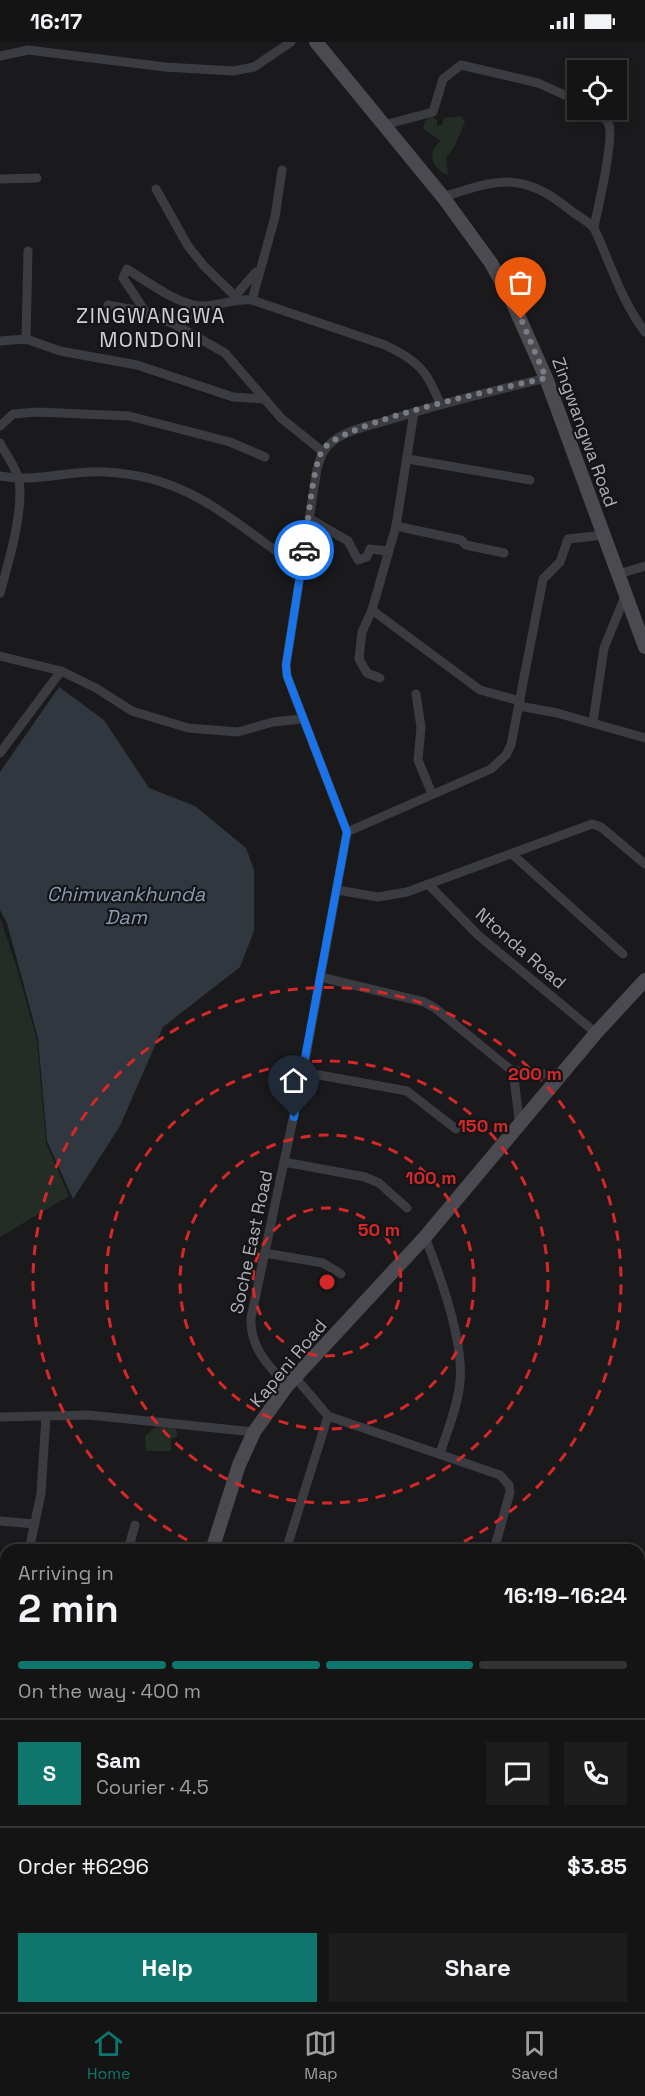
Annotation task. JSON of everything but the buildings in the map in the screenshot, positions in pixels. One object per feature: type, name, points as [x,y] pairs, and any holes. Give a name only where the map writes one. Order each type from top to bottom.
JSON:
[{"type":"main road","name":"Zingwangwa Road","points":[[316,42],[443,197],[496,272],[526,328],[546,378],[645,647]]},
{"type":"main road","name":"Kapeni Road","points":[[214,1544],[230,1486],[254,1432],[291,1382],[425,1237],[520,1127],[596,1033],[645,980]]},
{"type":"street","points":[[0,56],[27,50],[165,67],[233,71],[254,67],[291,42]]},
{"type":"street","points":[[384,125],[434,112],[443,79],[461,65],[538,83],[567,96]]},
{"type":"street","points":[[594,227],[602,198],[610,131],[606,120]]},
{"type":"street","points":[[252,300],[258,271],[275,217],[282,170]]},
{"type":"street","points":[[0,179],[37,178]]},
{"type":"street","points":[[443,197],[483,184],[519,182],[536,186],[550,193],[594,227],[627,307],[645,332]]},
{"type":"street","points":[[156,189],[188,246],[204,266],[236,297]]},
{"type":"street","points":[[26,339],[28,251]]},
{"type":"street","points":[[145,312],[123,278],[127,269],[183,302],[205,306]]},
{"type":"street","points":[[236,297],[258,271]]},
{"type":"street","points":[[174,324],[205,306],[236,297],[252,300],[406,355],[423,368],[440,404]]},
{"type":"street","points":[[108,305],[145,312],[160,321],[174,324],[225,353],[281,418],[322,451]]},
{"type":"street","points":[[0,341],[26,339],[77,355],[137,365],[233,397],[265,399]]},
{"type":"street","points":[[546,378],[414,412],[338,437],[322,451],[286,665],[290,688],[347,832],[491,769],[509,758],[543,579],[560,562],[568,539],[604,535]]},
{"type":"street","points":[[0,426],[13,414],[38,412],[129,416],[230,442],[265,457]]},
{"type":"street","points":[[380,678],[367,673],[358,659],[362,632],[372,610],[396,526],[414,412]]},
{"type":"street","points":[[0,443],[19,480],[14,532],[0,593]]},
{"type":"street","points":[[408,459],[530,480]]},
{"type":"street","points":[[0,476],[19,480],[105,472],[182,488],[219,508],[267,546],[301,567]]},
{"type":"street","points":[[310,519],[348,541],[358,560],[367,557],[370,549],[388,551]]},
{"type":"street","points":[[396,526],[461,540],[466,545],[504,553]]},
{"type":"street","points":[[619,574],[645,566]]},
{"type":"street","points":[[593,722],[604,648],[626,594]]},
{"type":"street","points":[[372,610],[480,690],[519,704],[593,722],[645,738]]},
{"type":"street","points":[[0,656],[62,671],[96,688],[132,711],[188,728],[238,732],[273,722],[302,719]]},
{"type":"street","points":[[0,753],[62,671]]},
{"type":"street","points":[[417,694],[421,727],[418,760],[432,794]]},
{"type":"street","points":[[337,890],[378,897],[407,892],[592,824],[601,827],[645,864]]},
{"type":"street","name":"Soche East Road","points":[[328,1416],[262,1357],[250,1333],[303,1072],[347,832]]},
{"type":"street","points":[[512,854],[623,954]]},
{"type":"street","name":"Ntonda Road","points":[[428,884],[486,942],[596,1033]]},
{"type":"street","points":[[320,977],[424,1002],[435,1008],[513,1070],[561,1076]]},
{"type":"street","points":[[513,1070],[520,1127]]},
{"type":"street","points":[[303,1072],[407,1091],[456,1129]]},
{"type":"street","points":[[284,1162],[365,1177],[379,1183],[407,1208]]},
{"type":"street","points":[[425,1237],[449,1314],[460,1372],[458,1392],[440,1454]]},
{"type":"street","points":[[265,1252],[323,1263],[341,1274]]},
{"type":"street","points":[[0,1417],[88,1415],[254,1432]]},
{"type":"street","points":[[30,1544],[45,1457],[46,1416]]},
{"type":"street","points":[[288,1544],[328,1416],[500,1475],[509,1485],[510,1497],[496,1544]]},
{"type":"street","points":[[0,1521],[35,1524]]},
{"type":"street","points":[[130,1544],[135,1525]]},
{"type":"shaded area","points":[[431,116],[437,120],[437,126],[442,125],[444,118],[462,116],[465,122],[455,145],[446,158],[448,175],[438,169],[433,160],[432,155],[436,145],[441,141],[423,129],[425,121]]},
{"type":"shaded area","points":[[0,918],[37,1040],[46,1143],[69,1196],[0,1237]]},
{"type":"shaded area","points":[[174,1425],[178,1436],[171,1439],[171,1451],[146,1451],[145,1436],[154,1428]]},
{"type":"water","name":"Chimwankhunda Dam","points":[[59,687],[104,720],[149,788],[195,806],[246,848],[254,870],[254,931],[240,967],[163,1027],[120,1126],[73,1199],[47,1141],[38,1038],[7,923],[0,910],[0,772]]},
{"type":"way so far","points":[[304,550],[322,451],[338,437],[440,404],[546,378],[521,319]]},
{"type":"district","name":"ZINGWANGWA MONDONI","points":[[151,327]]},
{"type":"route","points":[[294,1117],[347,832],[287,676],[286,665],[304,550]]}]
